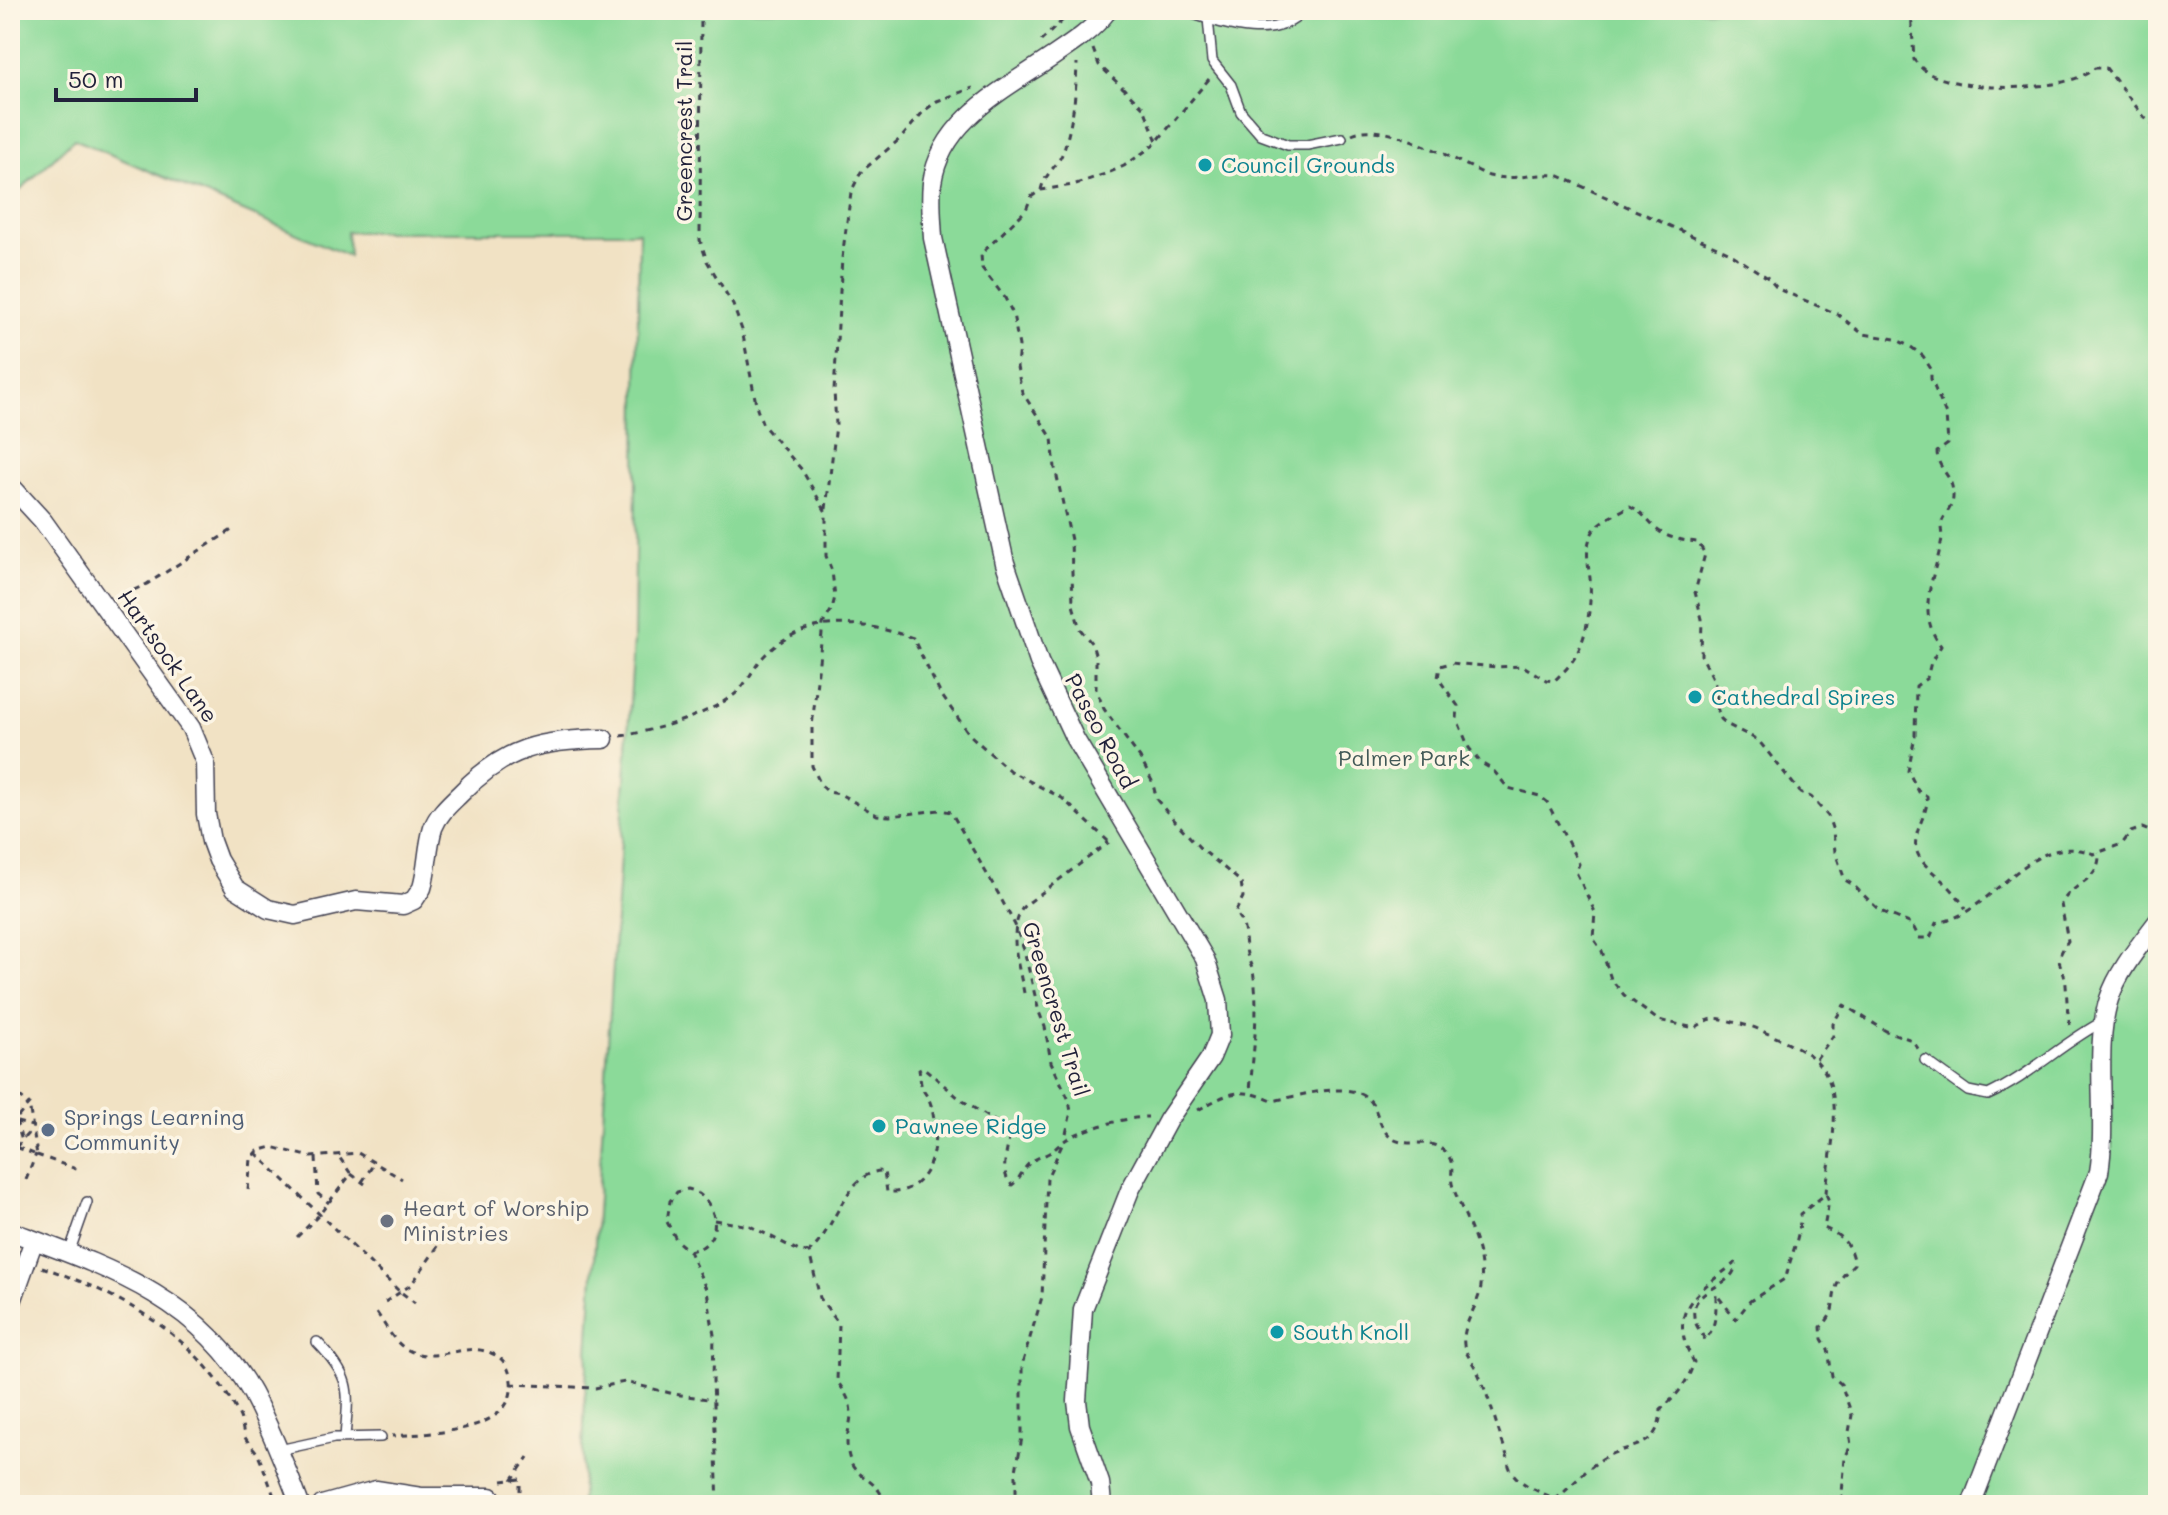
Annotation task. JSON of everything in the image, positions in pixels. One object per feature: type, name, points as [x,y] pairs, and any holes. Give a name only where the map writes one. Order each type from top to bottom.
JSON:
[{"type":"street","name":"Paseo Road","points":[[1102,1505],[1100,1483],[1080,1426],[1077,1401],[1083,1309],[1130,1190],[1168,1120],[1211,1057],[1220,1035],[1218,1000],[1205,959],[1075,739],[1039,662],[1005,563],[933,238],[932,182],[937,163],[950,137],[988,100],[1078,40],[1108,10]]},
{"type":"street","name":"Hartsock Lane","points":[[10,485],[43,521],[183,714],[203,753],[206,814],[214,852],[235,888],[268,909],[295,915],[356,901],[395,906],[408,903],[422,888],[431,834],[437,819],[480,776],[501,759],[526,747],[551,741],[604,739]]},
{"type":"street","points":[[1971,1505],[2099,1172],[2103,1132],[2104,1021],[2115,985],[2156,914]]},
{"type":"street","points":[[10,1231],[121,1274],[198,1326],[236,1368],[252,1393],[300,1505]]},
{"type":"street","points":[[10,1307],[34,1240]]},
{"type":"street","points":[[322,1505],[376,1490],[421,1497],[491,1497],[491,1505]]},
{"type":"lane","points":[[1181,10],[1253,29],[1285,26],[1295,21],[1304,10]]},
{"type":"lane","points":[[1208,18],[1210,53],[1217,69],[1231,85],[1248,122],[1261,135],[1288,145],[1307,145],[1342,138]]},
{"type":"lane","points":[[1925,1060],[1968,1091],[1988,1095],[2035,1068],[2074,1036],[2104,1021]]},
{"type":"lane","points":[[69,1253],[87,1202]]},
{"type":"lane","points":[[317,1342],[339,1366],[346,1382],[348,1406],[345,1437]]},
{"type":"lane","points":[[279,1450],[345,1437],[381,1437]]},
{"type":"path","name":"Greencrest Trail","points":[[701,10],[700,240],[707,261],[733,305],[742,330],[757,409],[763,425],[802,470],[826,512],[826,556],[832,571],[835,597],[823,624],[812,727],[812,766],[828,792],[840,794],[877,815],[940,810],[951,812],[1015,925],[1045,1027],[1051,1062],[1069,1100],[1071,1112],[1065,1140],[1047,1178],[1042,1297],[1022,1365],[1022,1437],[1016,1471],[1016,1505]]},
{"type":"path","points":[[1911,10],[1914,60],[1927,73],[1975,87],[2032,87],[2084,78],[2095,68],[2106,68],[2145,118],[2158,128]]},
{"type":"path","points":[[1078,40],[1096,52],[1099,65],[1144,108],[1157,141]]},
{"type":"path","points":[[1041,190],[1043,179],[1062,155],[1075,109],[1078,40]]},
{"type":"path","points":[[1217,69],[1157,141],[1124,166],[1073,185],[1041,190],[1031,197],[1026,210],[981,254],[982,268],[1013,314],[1022,392],[1052,438],[1055,468],[1071,540],[1073,605],[1080,629],[1092,644],[1096,657],[1096,689],[1104,709],[1140,758],[1152,781],[1157,800],[1199,847],[1241,882],[1243,897],[1235,913],[1243,922],[1246,933],[1245,949],[1254,973],[1257,1017],[1250,1091]]},
{"type":"path","points":[[826,512],[836,425],[834,391],[842,258],[851,192],[861,172],[901,138],[923,112],[937,101],[984,83]]},
{"type":"path","points":[[1342,138],[1360,130],[1393,133],[1489,176],[1506,180],[1522,179],[1535,173],[1557,175],[1728,252],[1768,278],[1778,289],[1837,314],[1863,334],[1895,339],[1923,356],[1931,369],[1931,379],[1946,415],[1948,444],[1937,452],[1938,464],[1953,484],[1953,502],[1941,525],[1943,535],[1930,589],[1928,622],[1941,646],[1931,662],[1927,678],[1916,686],[1915,736],[1908,771],[1919,792],[1927,796],[1926,812],[1915,840],[1918,851],[1926,867],[1948,885],[1967,910]]},
{"type":"path","points":[[1841,1505],[1845,1458],[1851,1445],[1849,1432],[1852,1415],[1841,1384],[1832,1376],[1821,1327],[1830,1318],[1836,1300],[1836,1287],[1854,1264],[1851,1250],[1843,1238],[1824,1228],[1836,1113],[1827,1080],[1816,1060],[1750,1025],[1720,1017],[1707,1020],[1695,1028],[1658,1020],[1624,995],[1611,979],[1602,951],[1593,938],[1595,912],[1576,872],[1579,864],[1569,849],[1554,811],[1540,796],[1508,788],[1469,748],[1457,719],[1458,706],[1438,678],[1440,666],[1451,663],[1523,666],[1546,680],[1554,681],[1573,662],[1579,648],[1589,606],[1590,576],[1585,563],[1592,532],[1602,522],[1630,506],[1640,511],[1657,530],[1670,537],[1698,542],[1705,554],[1695,592],[1702,619],[1701,655],[1717,690],[1716,705],[1721,719],[1758,740],[1800,792],[1828,816],[1835,852],[1845,880],[1880,911],[1912,924],[1919,938],[1930,938],[1936,923],[1956,918],[1980,905],[2014,872],[2045,854],[2065,847],[2094,854],[2122,844],[2131,832],[2142,828],[2152,832],[2158,830]]},
{"type":"path","points":[[123,595],[147,584],[235,528]]},
{"type":"path","points":[[604,739],[657,730],[736,693],[763,657],[783,639],[807,628],[823,624],[876,625],[913,638],[940,693],[970,735],[1010,771],[1062,798],[1109,842]]},
{"type":"path","points":[[1024,993],[1014,939],[1015,925],[1023,907],[1127,828]]},
{"type":"path","points":[[2074,1036],[2065,1003],[2066,982],[2059,967],[2060,953],[2068,941],[2061,904],[2078,885],[2096,873],[2100,864],[2099,852]]},
{"type":"path","points":[[2156,914],[2152,891],[2158,879]]},
{"type":"path","points":[[1816,1060],[1833,1036],[1833,1024],[1844,1005],[1886,1031],[1912,1040],[1925,1060]]},
{"type":"path","points":[[714,1220],[750,1226],[799,1251],[809,1252],[821,1243],[841,1201],[864,1176],[873,1171],[884,1171],[887,1192],[908,1190],[919,1184],[930,1165],[936,1130],[930,1101],[922,1088],[919,1069],[923,1067],[960,1099],[1002,1126],[1009,1138],[1003,1170],[1007,1182],[1012,1185],[1031,1162],[1053,1152],[1065,1140]]},
{"type":"path","points":[[10,1088],[29,1105],[36,1155],[26,1180]]},
{"type":"path","points":[[1281,1100],[1297,1094],[1330,1091],[1358,1093],[1370,1100],[1391,1137],[1399,1142],[1428,1143],[1449,1157],[1451,1184],[1476,1236],[1480,1259],[1481,1285],[1463,1338],[1467,1356],[1485,1389],[1508,1465],[1514,1475],[1563,1504]]},
{"type":"path","points":[[10,1126],[29,1105]]},
{"type":"path","points":[[16,1121],[32,1127]]},
{"type":"path","points":[[16,1121],[22,1141]]},
{"type":"path","points":[[16,1147],[32,1127]]},
{"type":"path","points":[[10,1145],[79,1170]]},
{"type":"path","points":[[248,1190],[251,1159],[256,1153],[272,1147],[316,1157],[358,1153],[402,1179]]},
{"type":"path","points":[[256,1153],[415,1303]]},
{"type":"path","points":[[337,1154],[351,1174],[364,1183],[375,1162]]},
{"type":"path","points":[[316,1157],[318,1194],[329,1203]]},
{"type":"path","points":[[297,1237],[351,1174]]},
{"type":"path","points":[[689,1251],[702,1247],[712,1236],[714,1220],[711,1205],[704,1195],[688,1189],[677,1192],[670,1201],[667,1222],[677,1241],[689,1251],[707,1291],[714,1335],[718,1505]]},
{"type":"path","points":[[1556,1499],[1610,1453],[1647,1443],[1656,1433],[1661,1409],[1673,1399],[1689,1377],[1694,1362],[1684,1346],[1683,1319],[1695,1293],[1735,1263],[1736,1270],[1731,1278],[1711,1287],[1695,1305],[1693,1317],[1705,1340],[1716,1318],[1716,1294],[1736,1319],[1750,1301],[1786,1278],[1801,1232],[1800,1214],[1826,1194]]},
{"type":"path","points":[[385,1302],[411,1285],[443,1239],[429,1229]]},
{"type":"path","points":[[809,1252],[820,1298],[839,1324],[837,1381],[850,1398],[852,1414],[846,1446],[853,1468],[875,1484],[886,1505]]},
{"type":"path","points":[[38,1266],[114,1296],[159,1322],[190,1348],[240,1417],[244,1435],[256,1451],[277,1505]]},
{"type":"path","points":[[377,1313],[404,1349],[424,1356],[465,1349],[491,1353],[510,1369],[511,1384],[509,1400],[494,1418],[443,1432],[381,1437]]},
{"type":"path","points":[[511,1384],[595,1388],[625,1382],[714,1400]]},
{"type":"path","points":[[512,1480],[528,1457]]},
{"type":"green space","name":"Palmer Park","points":[[2158,10],[2158,1505],[581,1505],[585,1399],[634,640],[639,232],[347,232],[349,256],[74,139],[10,200],[10,12]]},
{"type":"place","name":"Council Grounds","points":[[1205,165]]},
{"type":"place","name":"Cathedral Spires","points":[[1695,697]]},
{"type":"place","name":"Pawnee Ridge","points":[[879,1126]]},
{"type":"place","name":"Springs Learning Community","points":[[48,1130]]},
{"type":"place","name":"Heart of Worship Ministries","points":[[387,1221]]},
{"type":"place","name":"South Knoll","points":[[1277,1332]]}]
